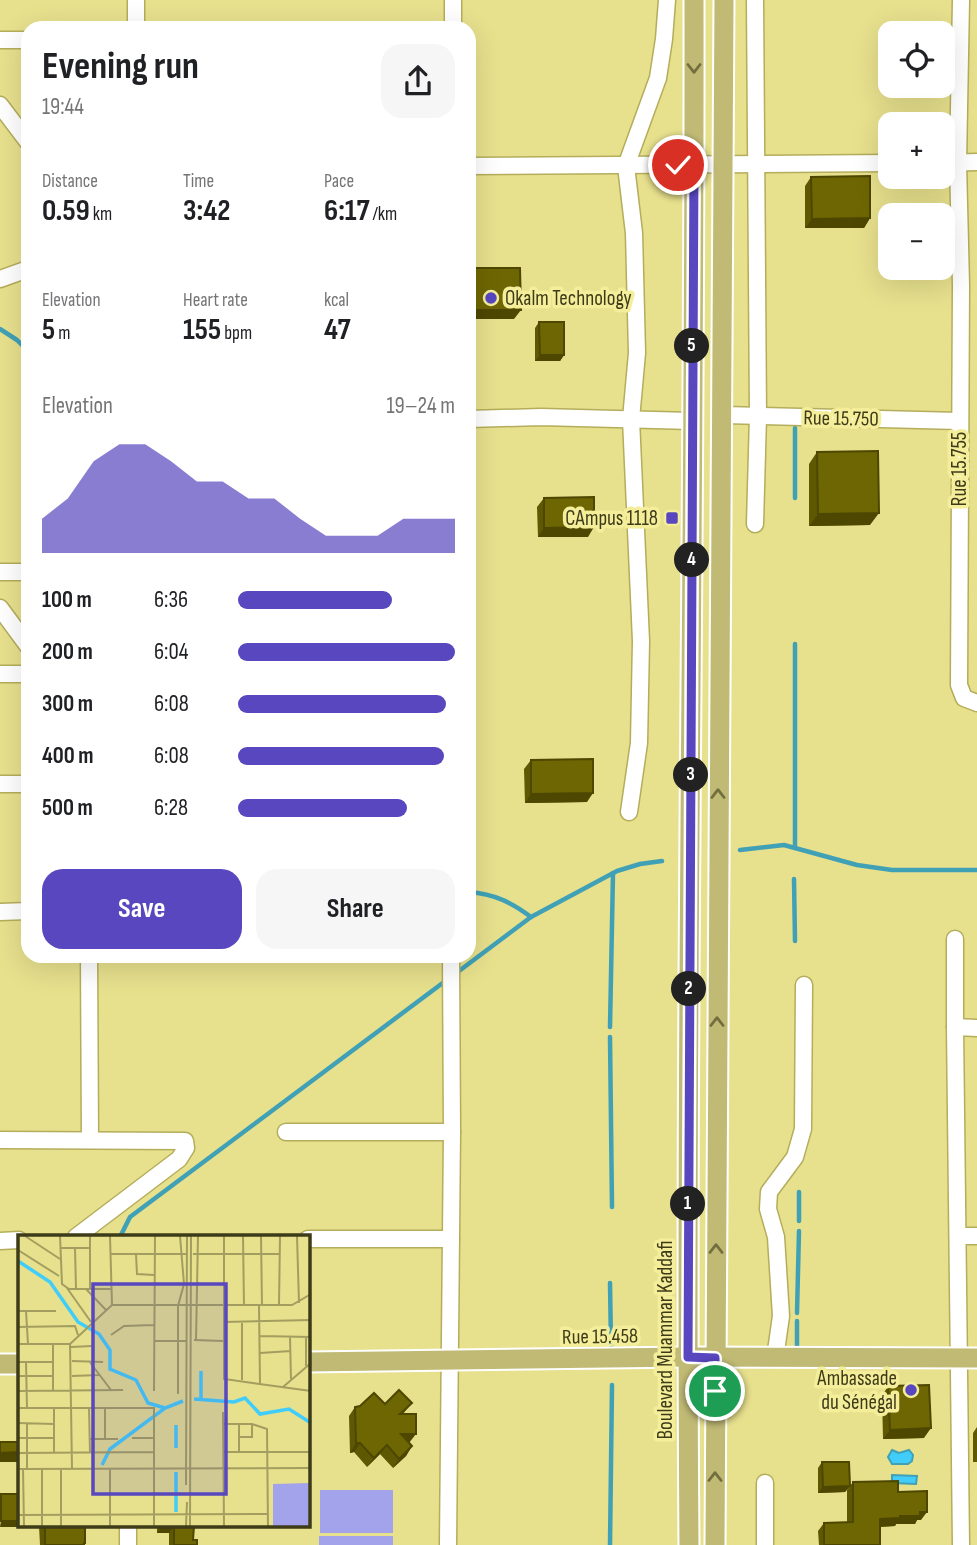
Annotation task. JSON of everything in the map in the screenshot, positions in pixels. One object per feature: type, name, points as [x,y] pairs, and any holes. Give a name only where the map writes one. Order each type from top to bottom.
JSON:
[{"type":"main road","name":"Boulevard Muammar Kaddafi","points":[[689,1545],[694,0]]},
{"type":"main road","points":[[715,1545],[724,0]]},
{"type":"main road","name":"Rue 15.458","points":[[310,1363],[688,1357],[968,1358]]},
{"type":"main road","points":[[0,1364],[18,1364]]},
{"type":"street","points":[[136,0],[136,21]]},
{"type":"street","points":[[453,0],[453,21]]},
{"type":"street","points":[[629,812],[639,743],[641,640],[631,419],[637,353],[634,233],[626,166],[658,78],[667,0]]},
{"type":"street","points":[[755,0],[758,416],[755,524]]},
{"type":"street","name":"Rue 15.755","points":[[954,112],[961,0]]},
{"type":"street","points":[[0,40],[21,40]]},
{"type":"street","points":[[0,105],[21,133]]},
{"type":"street","points":[[955,163],[977,162]]},
{"type":"street","points":[[476,166],[878,163]]},
{"type":"street","name":"Rue 15.755","points":[[955,189],[969,285],[959,421],[959,685],[964,698],[977,703]]},
{"type":"street","points":[[0,279],[21,272]]},
{"type":"street","name":"Rue 15.750","points":[[723,415],[959,421]]},
{"type":"street","points":[[476,419],[541,417],[692,421]]},
{"type":"street","points":[[0,572],[21,572]]},
{"type":"street","points":[[0,608],[21,636]]},
{"type":"street","points":[[0,674],[21,674]]},
{"type":"street","points":[[0,784],[21,784]]},
{"type":"street","points":[[0,912],[21,911]]},
{"type":"street","points":[[956,939],[954,1027],[958,1236],[968,1358],[961,1545]]},
{"type":"street","points":[[89,963],[90,1140]]},
{"type":"street","points":[[448,1545],[451,963]]},
{"type":"street","points":[[775,1358],[781,1316],[776,1237],[768,1209],[769,1192],[795,1157],[803,1129],[804,985]]},
{"type":"street","points":[[954,1027],[977,1028]]},
{"type":"street","points":[[286,1132],[452,1132]]},
{"type":"street","points":[[0,1140],[183,1140],[187,1145],[179,1159],[79,1235]]},
{"type":"street","points":[[958,1236],[977,1236]]},
{"type":"street","points":[[310,1239],[451,1239]]},
{"type":"street","points":[[0,1241],[18,1240]]},
{"type":"street","points":[[765,1483],[765,1545]]},
{"type":"shaded area","points":[[892,1450],[899,1453],[909,1450],[913,1455],[912,1461],[908,1464],[892,1464],[888,1457]]},
{"type":"shaded area","points":[[892,1475],[917,1476],[916,1484],[892,1483]]},
{"type":"shaded area","points":[[320,1490],[393,1490],[393,1533],[320,1533]]},
{"type":"shaded area","points":[[319,1536],[393,1536],[393,1545],[319,1545]]},
{"type":"building","points":[[870,176],[870,218],[812,219],[811,177]]},
{"type":"building","name":"Okalm Technology","points":[[476,268],[520,268],[521,310],[476,310]]},
{"type":"building","points":[[539,322],[564,322],[564,355],[540,355]]},
{"type":"building","points":[[878,451],[879,513],[818,514],[817,452]]},
{"type":"building","points":[[594,497],[594,527],[544,528],[544,498]]},
{"type":"building","points":[[593,759],[593,793],[531,794],[531,760]]},
{"type":"building","points":[[929,1385],[931,1428],[890,1430],[888,1386]]},
{"type":"building","points":[[399,1390],[412,1403],[400,1414],[416,1414],[416,1434],[401,1434],[412,1446],[399,1459],[387,1445],[374,1458],[360,1443],[356,1443],[355,1407],[360,1406],[374,1393],[385,1404]]},
{"type":"building","points":[[0,1442],[18,1442],[18,1452],[0,1453]]},
{"type":"building","points":[[822,1462],[849,1462],[850,1486],[823,1487]]},
{"type":"building","points":[[898,1481],[898,1492],[927,1491],[927,1512],[920,1512],[920,1516],[880,1519],[880,1545],[824,1545],[824,1523],[853,1522],[853,1482]]},
{"type":"building","points":[[1,1494],[18,1494],[18,1521],[1,1521]]},
{"type":"building","points":[[45,1528],[85,1528],[84,1545],[45,1545]]},
{"type":"building","points":[[174,1528],[194,1528],[193,1540],[197,1540],[197,1545],[174,1545]]},
{"type":"waterway","points":[[0,329],[21,344]]},
{"type":"waterway","points":[[795,428],[795,498]]},
{"type":"waterway","points":[[795,644],[795,848]]},
{"type":"waterway","points":[[740,850],[784,845],[857,865],[892,870],[977,870]]},
{"type":"waterway","points":[[476,958],[531,917],[617,871],[662,861]]},
{"type":"waterway","points":[[610,1027],[613,873]]},
{"type":"waterway","points":[[794,879],[795,941]]},
{"type":"waterway","points":[[476,893],[502,900],[531,917]]},
{"type":"waterway","points":[[455,974],[470,963]]},
{"type":"waterway","points":[[121,1235],[130,1217],[448,979]]},
{"type":"waterway","points":[[610,1037],[612,1207]]},
{"type":"waterway","points":[[799,1192],[799,1221]]},
{"type":"waterway","points":[[797,1313],[799,1231]]},
{"type":"waterway","points":[[610,1283],[611,1345]]},
{"type":"waterway","points":[[797,1321],[797,1347]]},
{"type":"waterway","points":[[610,1545],[612,1385]]},
{"type":"place","name":"Okalm Technology","points":[[491,298]]},
{"type":"place","name":"CAmpus 1118","points":[[672,518]]},
{"type":"place","name":"Ambassade du Sénégal","points":[[911,1390]]},
{"type":"route","points":[[678,165],[694,165],[688,1357],[715,1358],[715,1391]]}]
